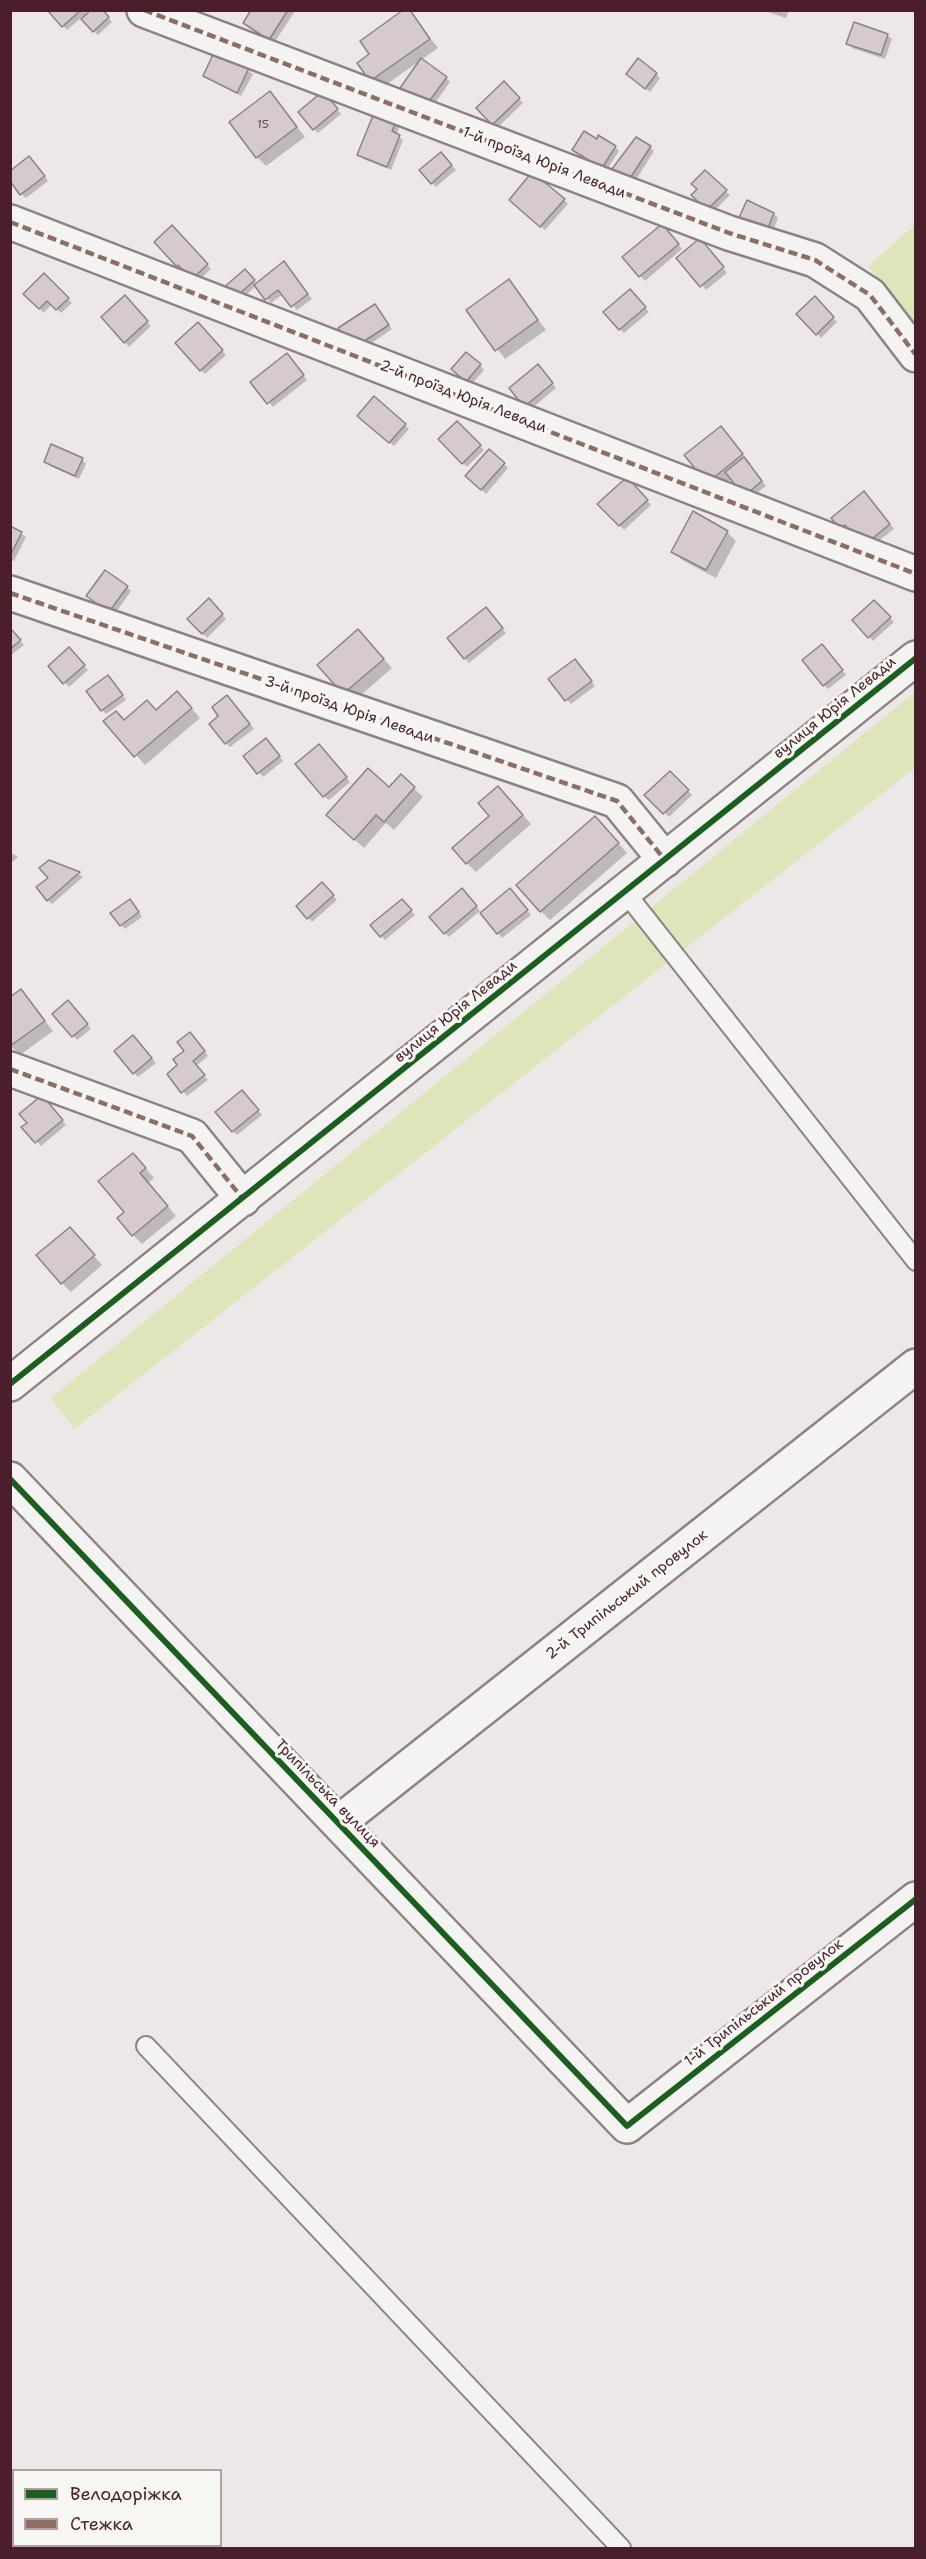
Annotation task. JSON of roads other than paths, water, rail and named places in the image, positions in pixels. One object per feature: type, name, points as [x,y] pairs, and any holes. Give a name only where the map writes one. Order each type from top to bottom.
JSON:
[{"type":"street","name":"1-й проїзд Юрія Левади","points":[[144,10],[729,233],[815,260],[870,295],[915,355]]},
{"type":"street","name":"2-й проїзд Юрія Левади","points":[[10,222],[915,574]]},
{"type":"street","name":"3-й проїзд Юрія Левади","points":[[10,593],[617,801],[665,860]]},
{"type":"street","name":"вулиця Юрія Левади","points":[[10,1384],[915,658]]},
{"type":"street","points":[[10,1069],[192,1136],[243,1199]]},
{"type":"street","name":"2-й Трипільський провулок","points":[[338,1823],[915,1366]]},
{"type":"street","name":"Трипільська вулиця","points":[[10,1479],[627,2126]]},
{"type":"street","name":"1-й Трипільський провулок","points":[[627,2126],[915,1899]]},
{"type":"lane","points":[[625,892],[915,1261]]},
{"type":"lane","points":[[146,2046],[621,2548]]}]
